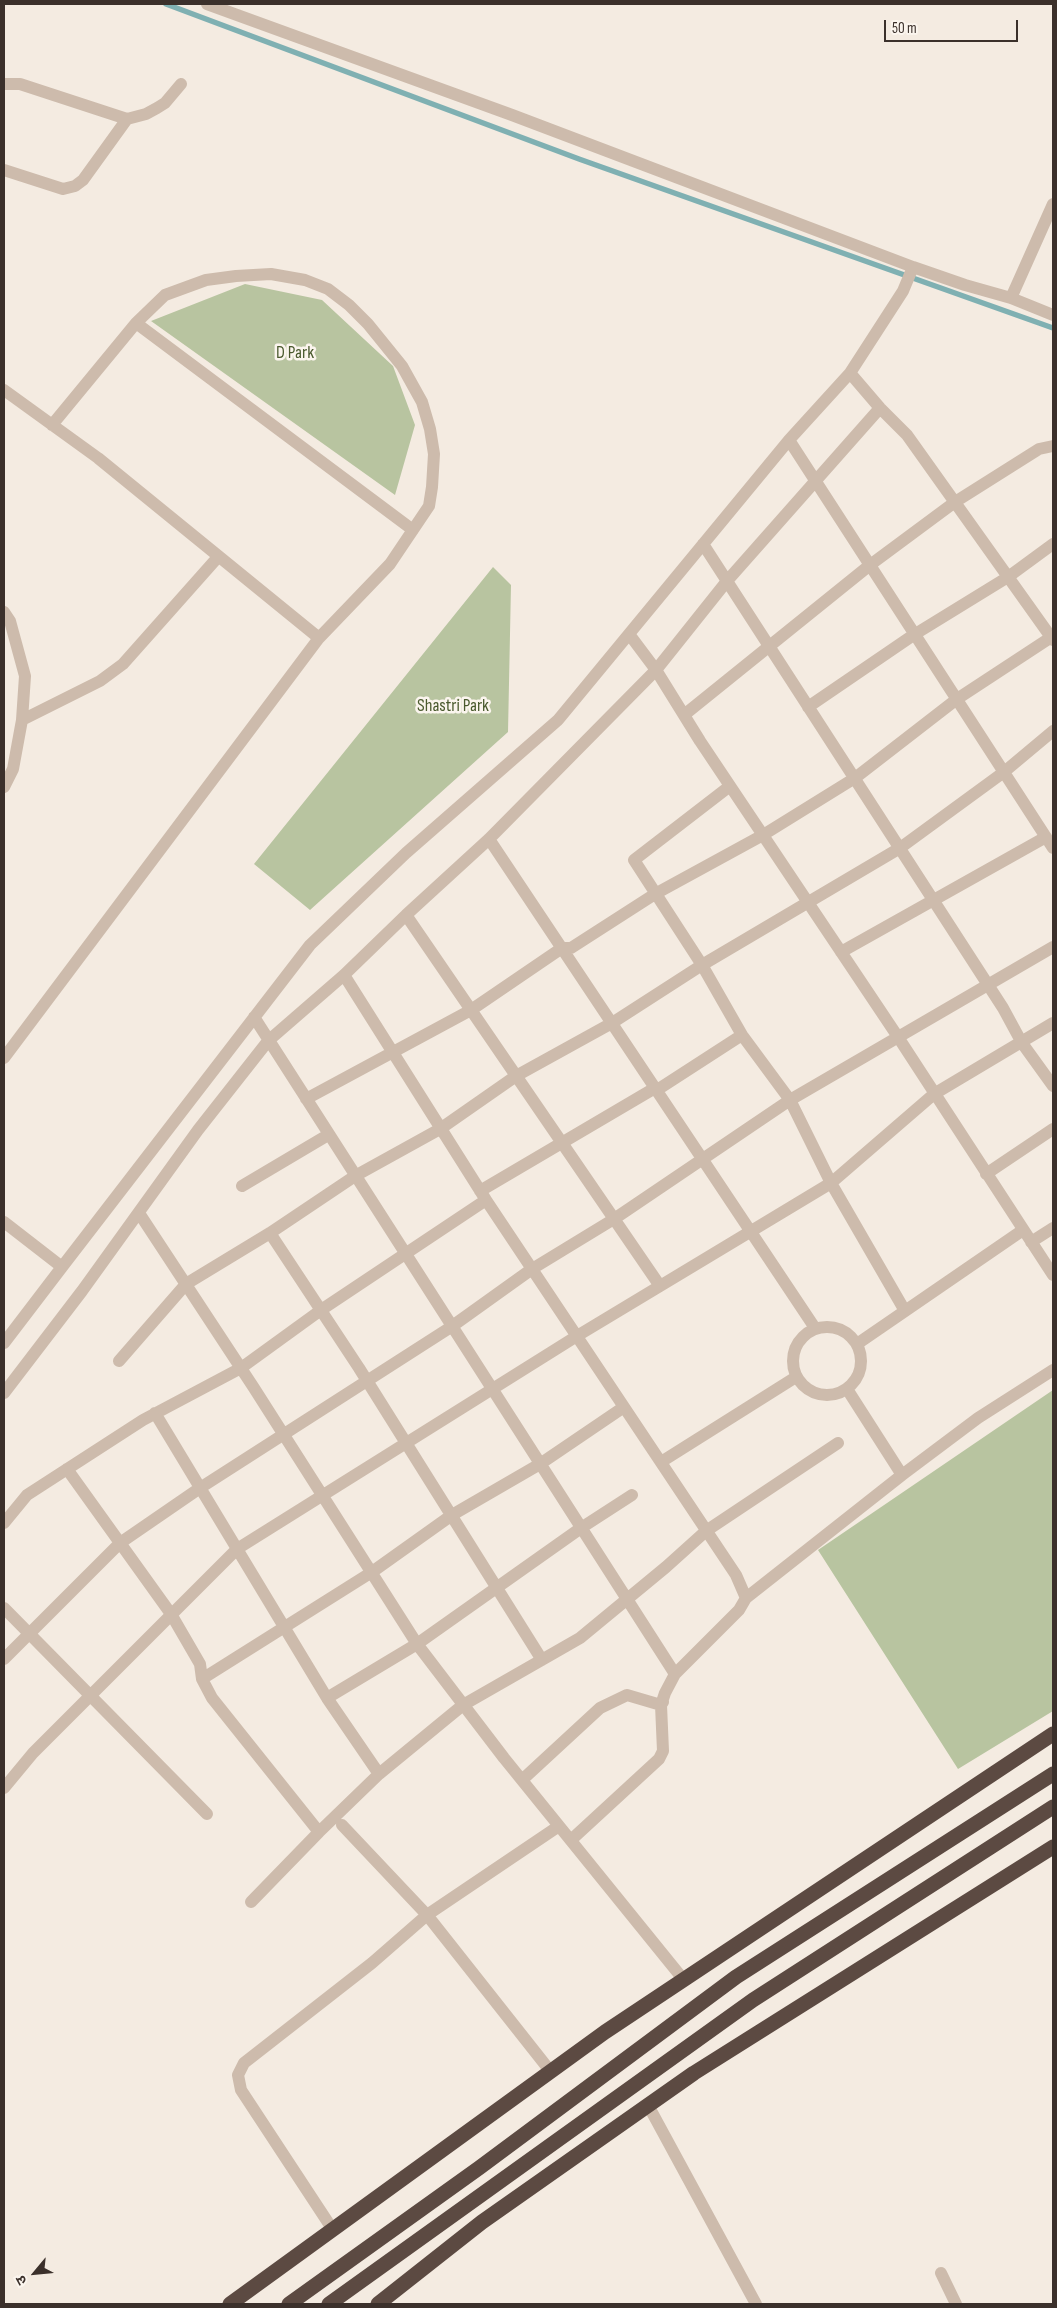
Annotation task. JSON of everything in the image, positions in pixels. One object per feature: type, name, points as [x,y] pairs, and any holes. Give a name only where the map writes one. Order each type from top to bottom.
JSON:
[{"type":"highway","points":[[230,2304],[683,1979],[1053,1734]]},
{"type":"highway","points":[[289,2304],[479,2168],[736,1977],[1053,1774]]},
{"type":"highway","points":[[329,2304],[753,2000],[1053,1807]]},
{"type":"highway","points":[[378,2304],[482,2222],[694,2073],[1053,1847]]},
{"type":"street","points":[[207,4],[512,115],[911,269],[1011,298],[1053,315]]},
{"type":"street","points":[[4,84],[20,84],[127,119],[146,114],[157,108],[181,84]]},
{"type":"street","points":[[4,170],[63,189],[74,186],[83,180],[127,119]]},
{"type":"street","points":[[1011,298],[1053,204]]},
{"type":"street","points":[[4,1344],[310,945],[406,853],[558,720],[789,440],[850,373],[903,290],[911,269]]},
{"type":"street","points":[[4,1058],[319,638],[390,564],[429,506],[432,487],[434,454],[430,429],[422,402],[402,366],[368,324],[349,305],[328,290],[305,280],[272,274],[206,280],[166,295],[136,324],[52,425]]},
{"type":"street","points":[[136,324],[413,530]]},
{"type":"street","points":[[306,1099],[471,1010],[562,948],[571,948],[655,894],[763,835],[855,778],[957,699],[1053,638],[907,435],[880,408],[850,373]]},
{"type":"street","points":[[4,390],[98,458],[319,638]]},
{"type":"street","points":[[4,1393],[82,1291],[198,1130],[268,1041],[344,975],[406,914],[489,839],[656,670],[727,581],[880,408]]},
{"type":"street","points":[[789,440],[1053,848]]},
{"type":"street","points":[[684,715],[870,565],[955,502],[1039,449],[1053,446]]},
{"type":"street","points":[[703,544],[989,986],[1022,1043],[1053,1086]]},
{"type":"street","points":[[808,706],[915,634],[1008,577],[1053,544]]},
{"type":"street","points":[[22,720],[100,681],[123,664],[218,557]]},
{"type":"street","points":[[4,612],[10,621],[25,676],[22,720],[13,769],[4,787]]},
{"type":"street","points":[[630,634],[656,670],[730,786],[898,1037],[1053,1275]]},
{"type":"street","points":[[119,1361],[186,1284],[270,1233],[355,1176],[440,1129],[516,1076],[612,1023],[702,965],[900,848],[1004,772],[1053,731]]},
{"type":"street","points":[[730,786],[634,860],[702,965],[742,1035],[790,1100],[831,1183],[905,1311]]},
{"type":"street","points":[[841,952],[1046,837]]},
{"type":"street","points":[[489,839],[815,1328]]},
{"type":"street","points":[[406,914],[660,1286]]},
{"type":"street","points":[[4,1659],[120,1543],[200,1488],[366,1380],[452,1327],[532,1269],[614,1220],[790,1100],[989,986],[1053,947]]},
{"type":"street","points":[[344,975],[483,1196],[736,1575],[746,1598]]},
{"type":"street","points":[[254,1017],[675,1674]]},
{"type":"street","points":[[4,1788],[33,1753],[237,1549],[577,1336],[831,1183],[934,1094],[1053,1023]]},
{"type":"street","points":[[4,1523],[27,1495],[155,1413],[241,1368],[321,1310],[405,1254],[483,1196],[562,1143],[655,1088],[657,1090],[742,1035]]},
{"type":"street","points":[[986,1174],[1053,1129]]},
{"type":"street","points":[[242,1186],[328,1135]]},
{"type":"street","points":[[139,1213],[241,1368],[417,1644],[522,1780],[683,1979]]},
{"type":"street","points":[[4,1222],[62,1267]]},
{"type":"street","points":[[1031,1242],[1053,1228]]},
{"type":"street","points":[[857,1344],[1023,1230]]},
{"type":"street","points":[[270,1233],[498,1587],[542,1660]]},
{"type":"street","points":[[834,1327],[844,1330],[857,1344],[860,1354],[859,1373],[847,1389],[839,1393],[819,1394],[810,1391],[796,1377],[793,1368],[794,1348],[806,1333],[815,1328],[834,1327]]},
{"type":"street","points":[[570,1840],[659,1759],[663,1744],[662,1704],[665,1693],[675,1674],[739,1610],[746,1598],[902,1475],[978,1418],[1053,1370]]},
{"type":"street","points":[[661,1462],[796,1377]]},
{"type":"street","points":[[847,1389],[902,1475]]},
{"type":"street","points":[[202,1680],[372,1572],[452,1515],[540,1464],[624,1407]]},
{"type":"street","points":[[155,1413],[327,1698],[379,1774]]},
{"type":"street","points":[[251,1902],[318,1832],[379,1774],[463,1705],[580,1638],[666,1567],[706,1530],[838,1443]]},
{"type":"street","points":[[67,1470],[171,1614],[200,1664],[202,1680],[212,1698],[318,1832]]},
{"type":"street","points":[[327,1698],[417,1644],[581,1528],[632,1495]]},
{"type":"street","points":[[4,1608],[207,1814]]},
{"type":"street","points":[[522,1780],[600,1708],[627,1695],[662,1704]]},
{"type":"street","points":[[342,1825],[426,1915],[551,2072]]},
{"type":"street","points":[[332,2230],[241,2090],[238,2075],[244,2062],[372,1963],[426,1915],[559,1826]]},
{"type":"street","points":[[648,2105],[756,2304]]},
{"type":"street","points":[[941,2273],[956,2304]]},
{"type":"green space","name":"D Park","points":[[245,284],[322,300],[393,366],[415,425],[395,495],[151,321]]},
{"type":"green space","name":"Shastri Park","points":[[493,567],[511,585],[508,732],[310,910],[254,864]]},
{"type":"green space","points":[[1053,1390],[1053,1711],[958,1769],[818,1550]]},
{"type":"waterway","points":[[166,4],[579,159],[1053,328]]}]
